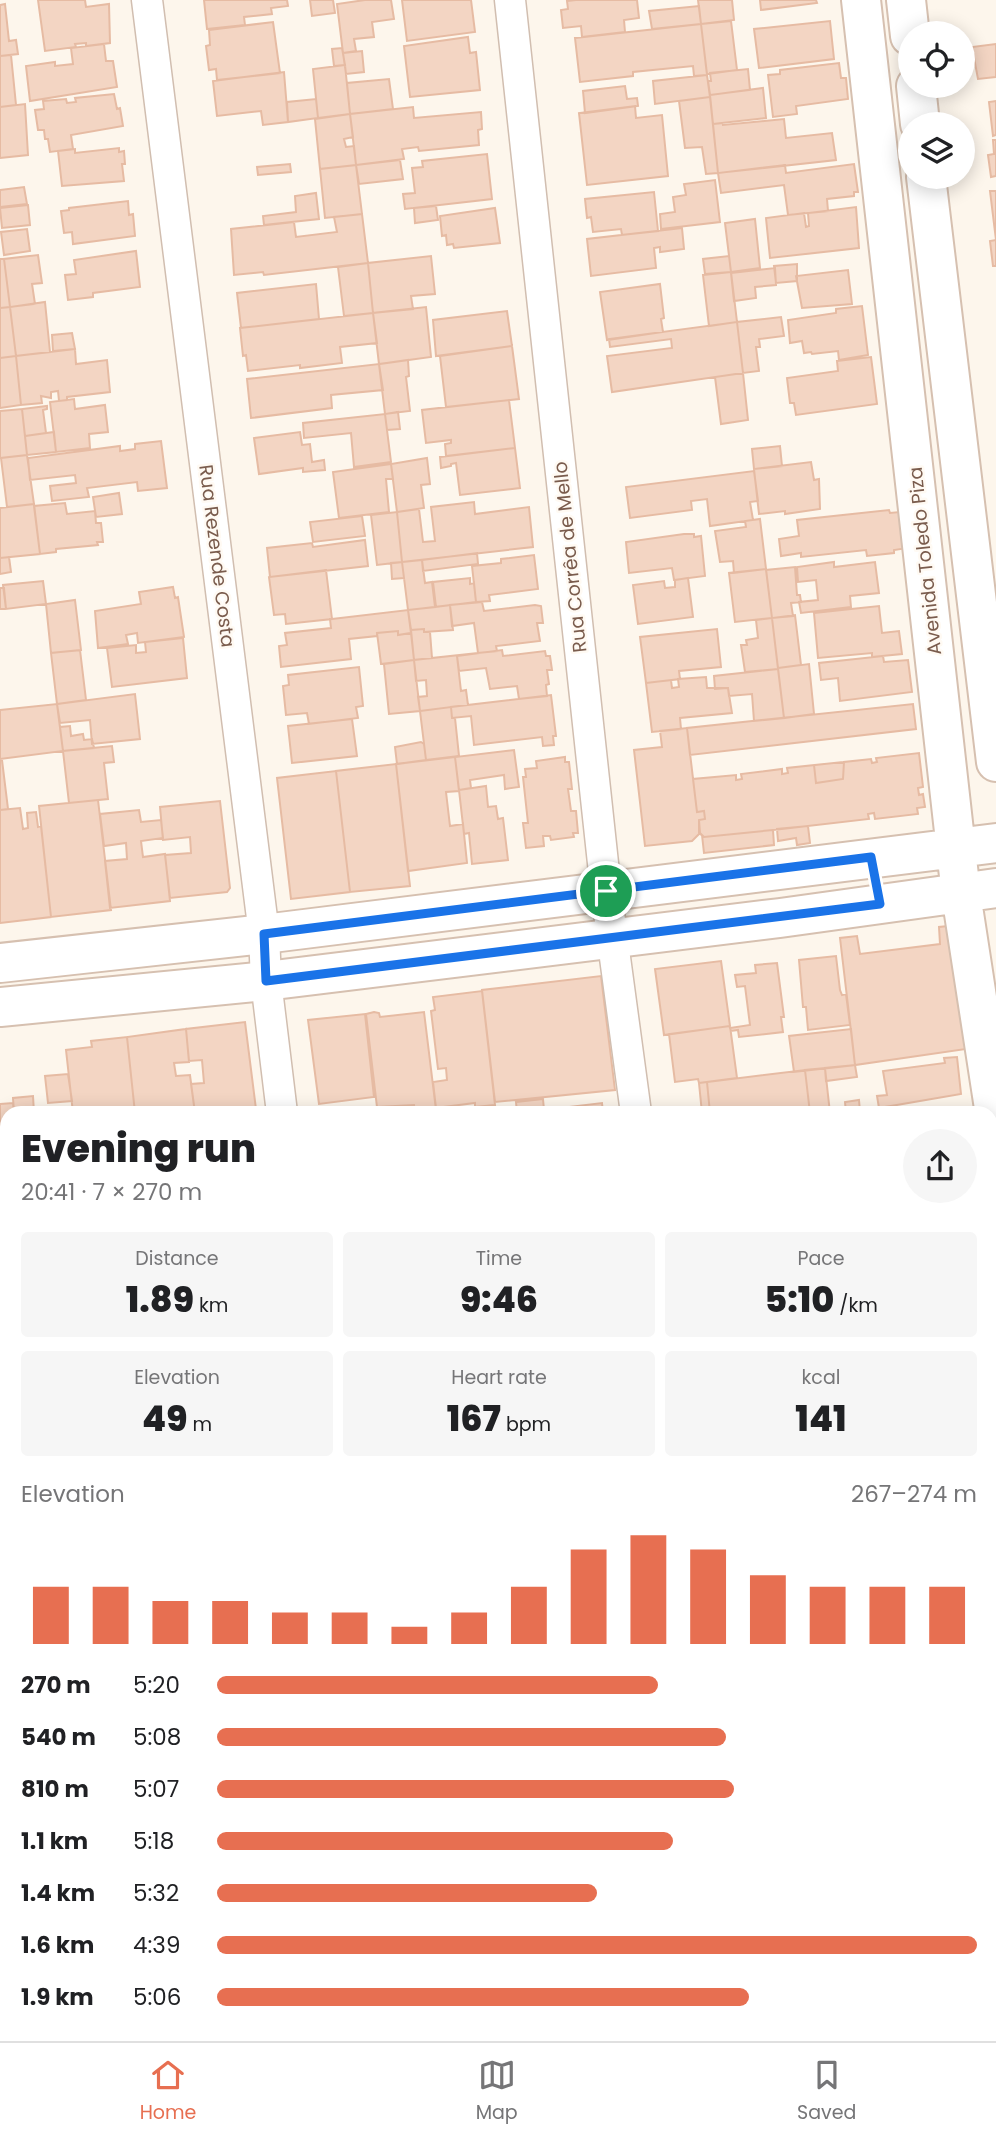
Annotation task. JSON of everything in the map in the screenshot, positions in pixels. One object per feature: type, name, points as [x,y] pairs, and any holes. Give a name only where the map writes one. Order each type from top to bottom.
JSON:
[{"type":"street","name":"Rua Rezende Costa","points":[[148,0],[264,934],[266,981],[281,1106]]},
{"type":"street","name":"Rua Corrêa de Mello","points":[[510,0],[606,891],[635,1106]]},
{"type":"street","name":"Avenida Toledo Piza","points":[[861,0],[957,847],[979,891],[995,1106]]},
{"type":"street","points":[[906,0],[908,21]]},
{"type":"street","points":[[927,189],[996,762]]},
{"type":"street","points":[[908,407],[953,401]]},
{"type":"street","points":[[0,962],[264,934],[996,843]]},
{"type":"street","points":[[871,857],[880,904]]},
{"type":"street","points":[[773,870],[780,918]]},
{"type":"street","points":[[0,1007],[266,981],[979,891]]},
{"type":"building","points":[[38,0],[85,0],[86,7],[109,4],[110,43],[86,46],[86,43],[75,44],[76,47],[45,51]]},
{"type":"building","points":[[204,0],[287,0],[288,6],[271,8],[272,14],[244,17],[245,25],[207,29]]},
{"type":"building","points":[[310,0],[333,0],[335,13],[312,16]]},
{"type":"building","points":[[391,0],[394,19],[372,22],[374,37],[354,39],[356,51],[343,53],[337,4]]},
{"type":"building","points":[[402,0],[471,0],[475,32],[407,41]]},
{"type":"building","points":[[637,0],[639,18],[624,20],[625,32],[582,37],[581,26],[563,28],[561,10],[568,9],[567,1]]},
{"type":"building","points":[[698,0],[732,0],[734,20],[701,24]]},
{"type":"building","points":[[760,0],[816,0],[817,3],[761,10]]},
{"type":"building","points":[[5,4],[9,41],[16,40],[18,54],[0,56],[0,5]]},
{"type":"building","points":[[699,6],[701,24],[652,29],[649,11]]},
{"type":"building","points":[[731,21],[737,70],[707,74],[701,24]]},
{"type":"building","points":[[830,21],[834,59],[759,68],[754,29]]},
{"type":"building","points":[[273,22],[280,73],[217,80],[216,69],[209,70],[206,46],[210,45],[209,30]]},
{"type":"building","points":[[701,24],[707,75],[694,76],[693,66],[633,72],[633,76],[580,82],[575,38]]},
{"type":"building","points":[[468,37],[470,53],[476,52],[480,90],[410,97],[404,46]]},
{"type":"building","points":[[104,44],[106,61],[113,61],[117,87],[30,101],[26,66],[55,62],[55,66],[73,64],[71,48]]},
{"type":"building","points":[[996,44],[996,77],[978,79],[975,47]]},
{"type":"building","points":[[342,48],[345,65],[334,66],[332,49]]},
{"type":"building","points":[[362,51],[364,72],[346,74],[343,53]]},
{"type":"building","points":[[11,55],[16,105],[0,107],[0,56]]},
{"type":"building","points":[[839,63],[841,78],[846,78],[848,99],[796,106],[797,114],[773,117],[768,75],[780,74],[780,70]]},
{"type":"building","points":[[345,65],[350,114],[318,118],[313,69]]},
{"type":"building","points":[[748,69],[750,90],[710,95],[710,73]]},
{"type":"building","points":[[284,72],[288,122],[263,125],[261,111],[217,116],[213,81]]},
{"type":"building","points":[[707,75],[710,97],[655,104],[653,81]]},
{"type":"building","points":[[389,79],[393,109],[350,114],[347,83]]},
{"type":"building","points":[[625,86],[627,99],[637,98],[638,106],[585,113],[583,91]]},
{"type":"building","points":[[763,88],[766,118],[713,124],[710,95]]},
{"type":"building","points":[[114,94],[123,126],[71,135],[73,149],[50,152],[44,130],[38,130],[35,110],[44,109],[43,101],[66,99],[67,103],[76,102],[75,98]]},
{"type":"building","points":[[710,97],[718,173],[706,174],[702,147],[685,148],[679,101]]},
{"type":"building","points":[[316,99],[318,118],[288,122],[287,102]]},
{"type":"building","points":[[996,101],[996,135],[993,136],[989,102]]},
{"type":"building","points":[[25,104],[28,155],[0,158],[0,107]]},
{"type":"building","points":[[635,106],[636,118],[662,115],[668,176],[587,185],[579,113]]},
{"type":"building","points":[[413,107],[414,118],[481,112],[479,145],[419,151],[418,147],[402,149],[404,159],[356,165],[350,114]]},
{"type":"building","points":[[350,114],[353,137],[344,139],[346,147],[354,146],[356,165],[320,169],[315,119]]},
{"type":"building","points":[[784,119],[786,138],[832,133],[836,160],[718,173],[713,124]]},
{"type":"building","points":[[993,140],[996,140],[996,176],[991,177],[988,155],[994,154]]},
{"type":"building","points":[[119,148],[119,152],[124,151],[124,181],[62,186],[58,151],[75,149],[75,153]]},
{"type":"building","points":[[487,154],[492,199],[405,209],[403,194],[415,193],[412,168],[423,167],[422,161]]},
{"type":"building","points":[[400,160],[403,179],[359,184],[356,165]]},
{"type":"building","points":[[290,164],[291,172],[258,175],[257,167]]},
{"type":"building","points":[[854,164],[858,192],[854,192],[854,196],[827,199],[828,211],[788,215],[784,185],[721,193],[718,173],[785,165],[786,173]]},
{"type":"building","points":[[356,165],[362,214],[325,218],[320,169]]},
{"type":"building","points":[[715,180],[720,222],[661,229],[660,214],[675,212],[673,197],[686,195],[684,184]]},
{"type":"building","points":[[24,187],[27,204],[0,207],[0,190]]},
{"type":"building","points":[[990,191],[996,191],[996,240]]},
{"type":"building","points":[[654,192],[658,231],[622,235],[621,229],[593,232],[591,217],[587,218],[585,199]]},
{"type":"building","points":[[316,193],[319,219],[264,225],[263,216],[296,212],[295,196]]},
{"type":"building","points":[[128,201],[129,215],[133,214],[135,236],[73,244],[72,232],[64,233],[61,211]]},
{"type":"building","points":[[28,205],[30,225],[2,228],[0,208]]},
{"type":"building","points":[[436,206],[438,220],[415,223],[414,208]]},
{"type":"building","points":[[856,207],[859,248],[770,258],[766,218],[804,213],[806,227],[809,226],[808,213]]},
{"type":"building","points":[[495,208],[500,243],[454,248],[453,244],[447,245],[446,235],[442,236],[440,216]]},
{"type":"building","points":[[362,214],[368,263],[264,275],[263,272],[234,275],[231,229],[294,222],[296,237],[337,232],[334,217]]},
{"type":"building","points":[[755,219],[760,268],[731,272],[725,223]]},
{"type":"building","points":[[682,228],[684,249],[660,252],[660,247],[654,248],[656,268],[591,276],[587,239]]},
{"type":"building","points":[[27,229],[30,251],[4,255],[1,232]]},
{"type":"building","points":[[996,240],[996,266],[993,266],[990,241]]},
{"type":"building","points":[[136,251],[140,287],[93,293],[93,297],[68,300],[65,275],[76,274],[74,260]]},
{"type":"building","points":[[38,255],[42,283],[32,284],[35,304],[10,307],[4,259]]},
{"type":"building","points":[[431,256],[435,294],[411,296],[413,309],[373,313],[368,263]]},
{"type":"building","points":[[729,256],[731,272],[705,274],[703,259]]},
{"type":"building","points":[[0,259],[4,259],[10,307],[0,308]]},
{"type":"building","points":[[368,263],[373,313],[344,316],[338,267]]},
{"type":"building","points":[[797,264],[797,281],[776,283],[774,266]]},
{"type":"building","points":[[775,268],[776,285],[755,287],[756,298],[734,301],[731,273]]},
{"type":"building","points":[[848,270],[852,304],[802,308],[796,276]]},
{"type":"building","points":[[731,272],[737,322],[709,326],[703,275]]},
{"type":"building","points":[[316,284],[319,319],[241,328],[237,293]]},
{"type":"building","points":[[660,284],[663,332],[607,340],[600,292]]},
{"type":"building","points":[[45,302],[50,352],[16,356],[10,307]]},
{"type":"building","points":[[862,306],[868,355],[839,360],[838,351],[804,353],[802,341],[790,343],[788,320]]},
{"type":"building","points":[[10,307],[16,356],[0,358],[0,308]]},
{"type":"building","points":[[426,307],[431,357],[379,364],[373,313]]},
{"type":"building","points":[[507,311],[512,346],[436,356],[433,320]]},
{"type":"building","points":[[373,313],[377,343],[340,347],[342,363],[248,371],[246,355],[243,356],[240,328]]},
{"type":"building","points":[[781,317],[784,336],[759,339],[760,347],[756,347],[759,371],[743,373],[737,322]]},
{"type":"building","points":[[737,322],[743,373],[612,392],[607,356],[672,348],[671,339],[610,347],[609,339]]},
{"type":"building","points":[[72,333],[75,349],[53,351],[52,335]]},
{"type":"building","points":[[512,346],[519,399],[446,407],[440,356]]},
{"type":"building","points":[[75,349],[76,364],[107,360],[110,392],[67,397],[67,400],[59,401],[58,391],[51,392],[51,398],[41,396],[42,403],[21,405],[16,356]]},
{"type":"building","points":[[16,356],[21,405],[0,408],[0,358]]},
{"type":"building","points":[[871,357],[877,404],[796,415],[794,403],[790,403],[787,378],[838,371],[837,361]]},
{"type":"building","points":[[408,360],[409,376],[406,377],[410,411],[385,414],[379,364]]},
{"type":"building","points":[[379,364],[383,390],[331,395],[332,408],[251,418],[247,379]]},
{"type":"building","points":[[743,373],[748,420],[721,424],[715,377]]},
{"type":"building","points":[[74,399],[75,409],[105,405],[108,432],[89,434],[90,448],[56,452],[50,402]]},
{"type":"building","points":[[509,400],[515,448],[446,456],[445,444],[451,443],[451,440],[426,443],[422,410]]},
{"type":"building","points":[[47,406],[47,409],[43,410],[46,433],[25,436],[22,409]]},
{"type":"building","points":[[22,409],[27,455],[0,458],[0,411]]},
{"type":"building","points":[[398,412],[400,429],[387,430],[385,414]]},
{"type":"building","points":[[385,414],[391,462],[354,467],[351,433],[304,438],[303,423]]},
{"type":"building","points":[[54,432],[56,452],[27,455],[25,436]]},
{"type":"building","points":[[300,432],[302,445],[310,444],[312,462],[324,460],[325,470],[303,472],[303,468],[259,474],[254,438]]},
{"type":"building","points":[[161,441],[167,488],[138,491],[137,482],[87,488],[89,497],[52,501],[50,486],[76,483],[75,475],[30,480],[28,458],[120,446],[120,451],[135,449],[135,444]]},
{"type":"building","points":[[780,446],[782,466],[754,469],[752,449]]},
{"type":"building","points":[[515,448],[520,488],[460,495],[456,463],[441,468],[440,457]]},
{"type":"building","points":[[27,455],[34,504],[7,507],[1,458]]},
{"type":"building","points":[[427,458],[430,484],[421,485],[424,508],[397,512],[391,464]]},
{"type":"building","points":[[811,462],[814,480],[819,479],[820,509],[785,514],[785,511],[759,514],[754,469]]},
{"type":"building","points":[[391,464],[393,479],[386,479],[389,512],[339,518],[333,472]]},
{"type":"building","points":[[754,471],[758,501],[750,502],[753,520],[710,526],[707,499],[691,501],[692,510],[630,518],[626,487]]},
{"type":"building","points":[[119,493],[122,514],[96,517],[93,497]]},
{"type":"building","points":[[474,502],[475,514],[529,507],[533,547],[402,562],[397,512],[419,509],[423,542],[435,541],[431,507]]},
{"type":"building","points":[[65,503],[67,514],[95,511],[96,523],[101,523],[103,542],[40,554],[34,506]]},
{"type":"building","points":[[34,504],[40,554],[0,558],[0,508]]},
{"type":"building","points":[[889,510],[890,513],[910,511],[914,547],[894,550],[894,553],[867,556],[866,550],[801,557],[801,553],[781,556],[779,539],[799,536],[797,520]]},
{"type":"building","points":[[397,512],[402,562],[377,565],[371,515]]},
{"type":"building","points":[[362,516],[365,536],[313,542],[310,522]]},
{"type":"building","points":[[760,519],[766,569],[734,573],[733,561],[720,562],[715,531],[746,527],[745,521]]},
{"type":"building","points":[[684,534],[701,536],[705,576],[674,580],[672,568],[629,573],[626,542]]},
{"type":"building","points":[[365,540],[368,566],[270,577],[267,548],[312,543],[313,547]]},
{"type":"building","points":[[477,553],[478,564],[423,571],[422,560]]},
{"type":"building","points":[[534,555],[538,589],[489,595],[490,601],[476,602],[472,566],[501,563],[501,559]]},
{"type":"building","points":[[9,557],[11,572],[0,574],[0,558]]},
{"type":"building","points":[[422,560],[425,583],[432,582],[435,607],[408,610],[402,562]]},
{"type":"building","points":[[402,562],[404,578],[392,579],[391,563]]},
{"type":"building","points":[[834,562],[834,567],[875,562],[879,593],[850,596],[851,607],[801,613],[799,602],[818,600],[816,580],[798,582],[797,567]]},
{"type":"building","points":[[795,567],[797,595],[800,595],[801,602],[791,603],[793,616],[772,618],[766,570]]},
{"type":"building","points":[[766,569],[772,618],[735,622],[729,573]]},
{"type":"building","points":[[326,570],[332,619],[286,624],[285,614],[274,615],[269,577]]},
{"type":"building","points":[[470,578],[470,584],[474,583],[476,602],[436,607],[433,582]]},
{"type":"building","points":[[688,578],[693,617],[638,624],[633,585],[664,581],[665,588],[675,587],[675,580]]},
{"type":"building","points":[[43,581],[46,604],[6,609],[3,585]]},
{"type":"building","points":[[173,587],[175,598],[178,597],[184,637],[138,643],[137,633],[126,635],[128,644],[98,648],[95,611],[141,604],[139,592]]},
{"type":"building","points":[[0,588],[4,588],[6,609],[0,609]]},
{"type":"building","points":[[75,600],[81,650],[51,653],[46,604]]},
{"type":"building","points":[[482,602],[484,611],[541,606],[543,623],[537,623],[540,641],[496,646],[497,651],[478,653],[474,623],[452,626],[450,605]]},
{"type":"building","points":[[450,605],[453,630],[411,630],[408,610]]},
{"type":"building","points":[[879,606],[882,633],[899,631],[902,654],[872,657],[872,653],[818,658],[814,613]]},
{"type":"building","points":[[408,610],[411,633],[377,633],[377,636],[349,639],[351,659],[281,667],[279,646],[287,645],[285,633],[331,628],[330,619]]},
{"type":"building","points":[[795,615],[801,665],[778,668],[772,618]]},
{"type":"building","points":[[772,618],[778,669],[745,672],[741,645],[747,645],[746,640],[758,638],[756,620]]},
{"type":"building","points":[[424,629],[424,632],[430,632],[432,658],[414,660],[411,630]]},
{"type":"building","points":[[717,629],[721,667],[679,671],[680,679],[646,683],[640,637]]},
{"type":"building","points":[[398,631],[398,635],[411,633],[414,660],[381,664],[377,633]]},
{"type":"building","points":[[183,638],[187,678],[112,687],[107,648],[136,645],[136,653],[146,652],[145,642]]},
{"type":"building","points":[[80,650],[86,700],[57,704],[51,653]]},
{"type":"building","points":[[502,650],[503,656],[545,651],[546,656],[550,656],[552,670],[547,670],[547,696],[519,699],[517,686],[490,689],[486,668],[459,671],[457,656]]},
{"type":"building","points":[[478,653],[457,656],[461,691],[466,690],[468,705],[420,711],[418,697],[427,696],[426,680],[416,681],[414,660]]},
{"type":"building","points":[[883,656],[884,662],[908,660],[912,692],[840,701],[838,678],[821,680],[819,663]]},
{"type":"building","points":[[414,660],[420,711],[389,714],[384,664]]},
{"type":"building","points":[[809,664],[814,714],[784,718],[778,668]]},
{"type":"building","points":[[359,667],[363,706],[356,707],[358,718],[309,724],[307,713],[286,715],[283,686],[289,685],[288,675]]},
{"type":"building","points":[[778,669],[784,718],[754,721],[752,694],[729,696],[728,688],[715,689],[714,676]]},
{"type":"building","points":[[706,677],[707,688],[728,688],[732,713],[680,718],[681,729],[652,732],[646,683],[671,680],[672,688],[679,687],[678,679]]},
{"type":"building","points":[[135,694],[140,739],[92,744],[90,720],[60,723],[57,704]]},
{"type":"building","points":[[551,695],[556,736],[553,736],[554,745],[543,746],[542,737],[474,745],[471,716],[452,718],[451,707]]},
{"type":"building","points":[[57,704],[63,751],[0,759],[0,710]]},
{"type":"building","points":[[913,704],[916,729],[690,755],[687,728]]},
{"type":"building","points":[[451,707],[452,718],[455,718],[459,756],[426,760],[420,711]]},
{"type":"building","points":[[352,719],[357,756],[292,763],[288,726]]},
{"type":"building","points":[[70,726],[71,736],[83,734],[84,740],[92,739],[94,748],[63,751],[60,727]]},
{"type":"building","points":[[687,728],[697,812],[704,811],[705,819],[699,820],[700,833],[692,841],[645,846],[634,750],[662,747],[660,731]]},
{"type":"building","points":[[421,742],[424,744],[426,760],[397,764],[395,747]]},
{"type":"building","points":[[112,746],[114,762],[104,763],[108,799],[69,803],[63,751]]},
{"type":"building","points":[[514,750],[519,787],[505,789],[504,775],[470,780],[471,788],[459,790],[455,757]]},
{"type":"building","points":[[919,753],[923,787],[918,788],[919,795],[923,794],[925,807],[917,808],[918,814],[875,819],[874,813],[868,814],[869,819],[773,830],[704,837],[699,833],[699,820],[705,819],[704,811],[697,812],[693,779],[736,775],[736,780],[742,779],[741,774],[782,769],[782,774],[788,773],[787,768],[871,759],[872,763],[877,762],[876,758]]},
{"type":"building","points":[[919,753],[923,787],[918,788],[919,795],[923,794],[925,807],[917,808],[918,814],[875,819],[874,813],[868,814],[869,819],[773,830],[704,837],[699,833],[699,820],[705,819],[704,811],[697,812],[693,779],[736,775],[736,780],[742,779],[741,774],[782,769],[782,774],[788,773],[787,768],[814,765],[816,783],[843,779],[844,762],[871,759],[872,763],[877,762],[876,758]]},
{"type":"building","points":[[455,757],[459,791],[446,792],[450,826],[463,824],[467,863],[408,871],[396,764]]},
{"type":"building","points":[[565,757],[565,762],[569,762],[572,789],[568,789],[571,811],[576,811],[578,833],[573,833],[574,837],[551,840],[550,836],[543,836],[544,846],[526,848],[523,823],[528,823],[523,777],[526,777],[525,769],[537,768],[536,761]]},
{"type":"building","points":[[0,760],[8,809],[0,810]]},
{"type":"building","points":[[396,764],[410,886],[350,892],[336,771]]},
{"type":"building","points":[[336,771],[350,892],[291,899],[277,778]]},
{"type":"building","points":[[486,786],[488,807],[496,806],[498,819],[503,818],[508,860],[472,864],[469,833],[464,834],[459,790]]},
{"type":"building","points":[[98,800],[111,910],[51,917],[39,806]]},
{"type":"building","points":[[220,801],[230,888],[227,892],[170,898],[165,855],[191,853],[190,837],[163,840],[160,807]]},
{"type":"building","points":[[20,808],[23,829],[28,828],[27,813],[36,812],[38,827],[41,826],[51,917],[0,923],[0,810]]},
{"type":"building","points":[[139,810],[141,822],[161,820],[163,838],[141,841],[143,857],[165,854],[170,901],[110,908],[105,861],[127,859],[126,843],[104,846],[100,814]]},
{"type":"building","points":[[808,826],[810,843],[797,845],[796,838],[778,841],[777,829]]},
{"type":"building","points":[[773,830],[774,845],[704,853],[702,835],[704,837]]},
{"type":"building","points":[[958,925],[973,1048],[855,1065],[840,938],[857,936],[860,954],[940,944],[939,927]]},
{"type":"building","points":[[836,956],[840,990],[842,995],[846,994],[850,1025],[808,1030],[799,960]]},
{"type":"building","points":[[721,961],[730,1026],[664,1035],[655,969]]},
{"type":"building","points":[[777,963],[784,1017],[781,1017],[783,1032],[739,1037],[738,1030],[731,1031],[730,1028],[750,1025],[745,986],[737,987],[735,975],[756,973],[755,965]]},
{"type":"building","points":[[601,976],[615,1090],[495,1102],[482,990]]},
{"type":"building","points":[[482,991],[495,1105],[475,1106],[475,1103],[436,1106],[433,1082],[447,1080],[446,1068],[438,1069],[431,1011],[435,1010],[433,997]]},
{"type":"building","points":[[424,1012],[436,1106],[377,1106],[366,1014],[379,1013],[380,1017]]},
{"type":"building","points":[[365,1014],[374,1097],[319,1104],[308,1020]]},
{"type":"building","points":[[245,1022],[256,1106],[194,1106],[191,1084],[204,1083],[202,1060],[189,1061],[186,1029]]},
{"type":"building","points":[[730,1026],[737,1078],[699,1083],[698,1079],[675,1082],[669,1034]]},
{"type":"building","points":[[186,1029],[189,1062],[174,1063],[176,1076],[190,1075],[194,1106],[134,1106],[127,1037]]},
{"type":"building","points":[[851,1029],[855,1065],[794,1072],[789,1036]]},
{"type":"building","points":[[127,1037],[134,1106],[72,1106],[66,1050],[92,1047],[91,1041]]},
{"type":"building","points":[[957,1057],[961,1094],[879,1106],[877,1096],[887,1095],[883,1071],[945,1063],[944,1058]]},
{"type":"building","points":[[855,1065],[857,1077],[826,1081],[825,1068]]},
{"type":"building","points":[[825,1068],[829,1106],[809,1106],[805,1070]]},
{"type":"building","points":[[805,1070],[809,1106],[709,1106],[707,1082]]},
{"type":"building","points":[[805,1070],[809,1106],[701,1106],[699,1083]]},
{"type":"building","points":[[68,1074],[72,1101],[48,1103],[45,1076]]},
{"type":"building","points":[[33,1096],[34,1106],[14,1106],[13,1098]]},
{"type":"building","points":[[543,1099],[544,1106],[516,1106],[516,1102]]},
{"type":"building","points":[[859,1100],[860,1106],[845,1106],[845,1102]]},
{"type":"building","points":[[13,1103],[13,1106],[0,1106]]},
{"type":"building","points":[[602,1103],[602,1106],[577,1106]]},
{"type":"route","points":[[871,857],[880,904],[266,981],[264,934],[606,891],[871,857]]}]
